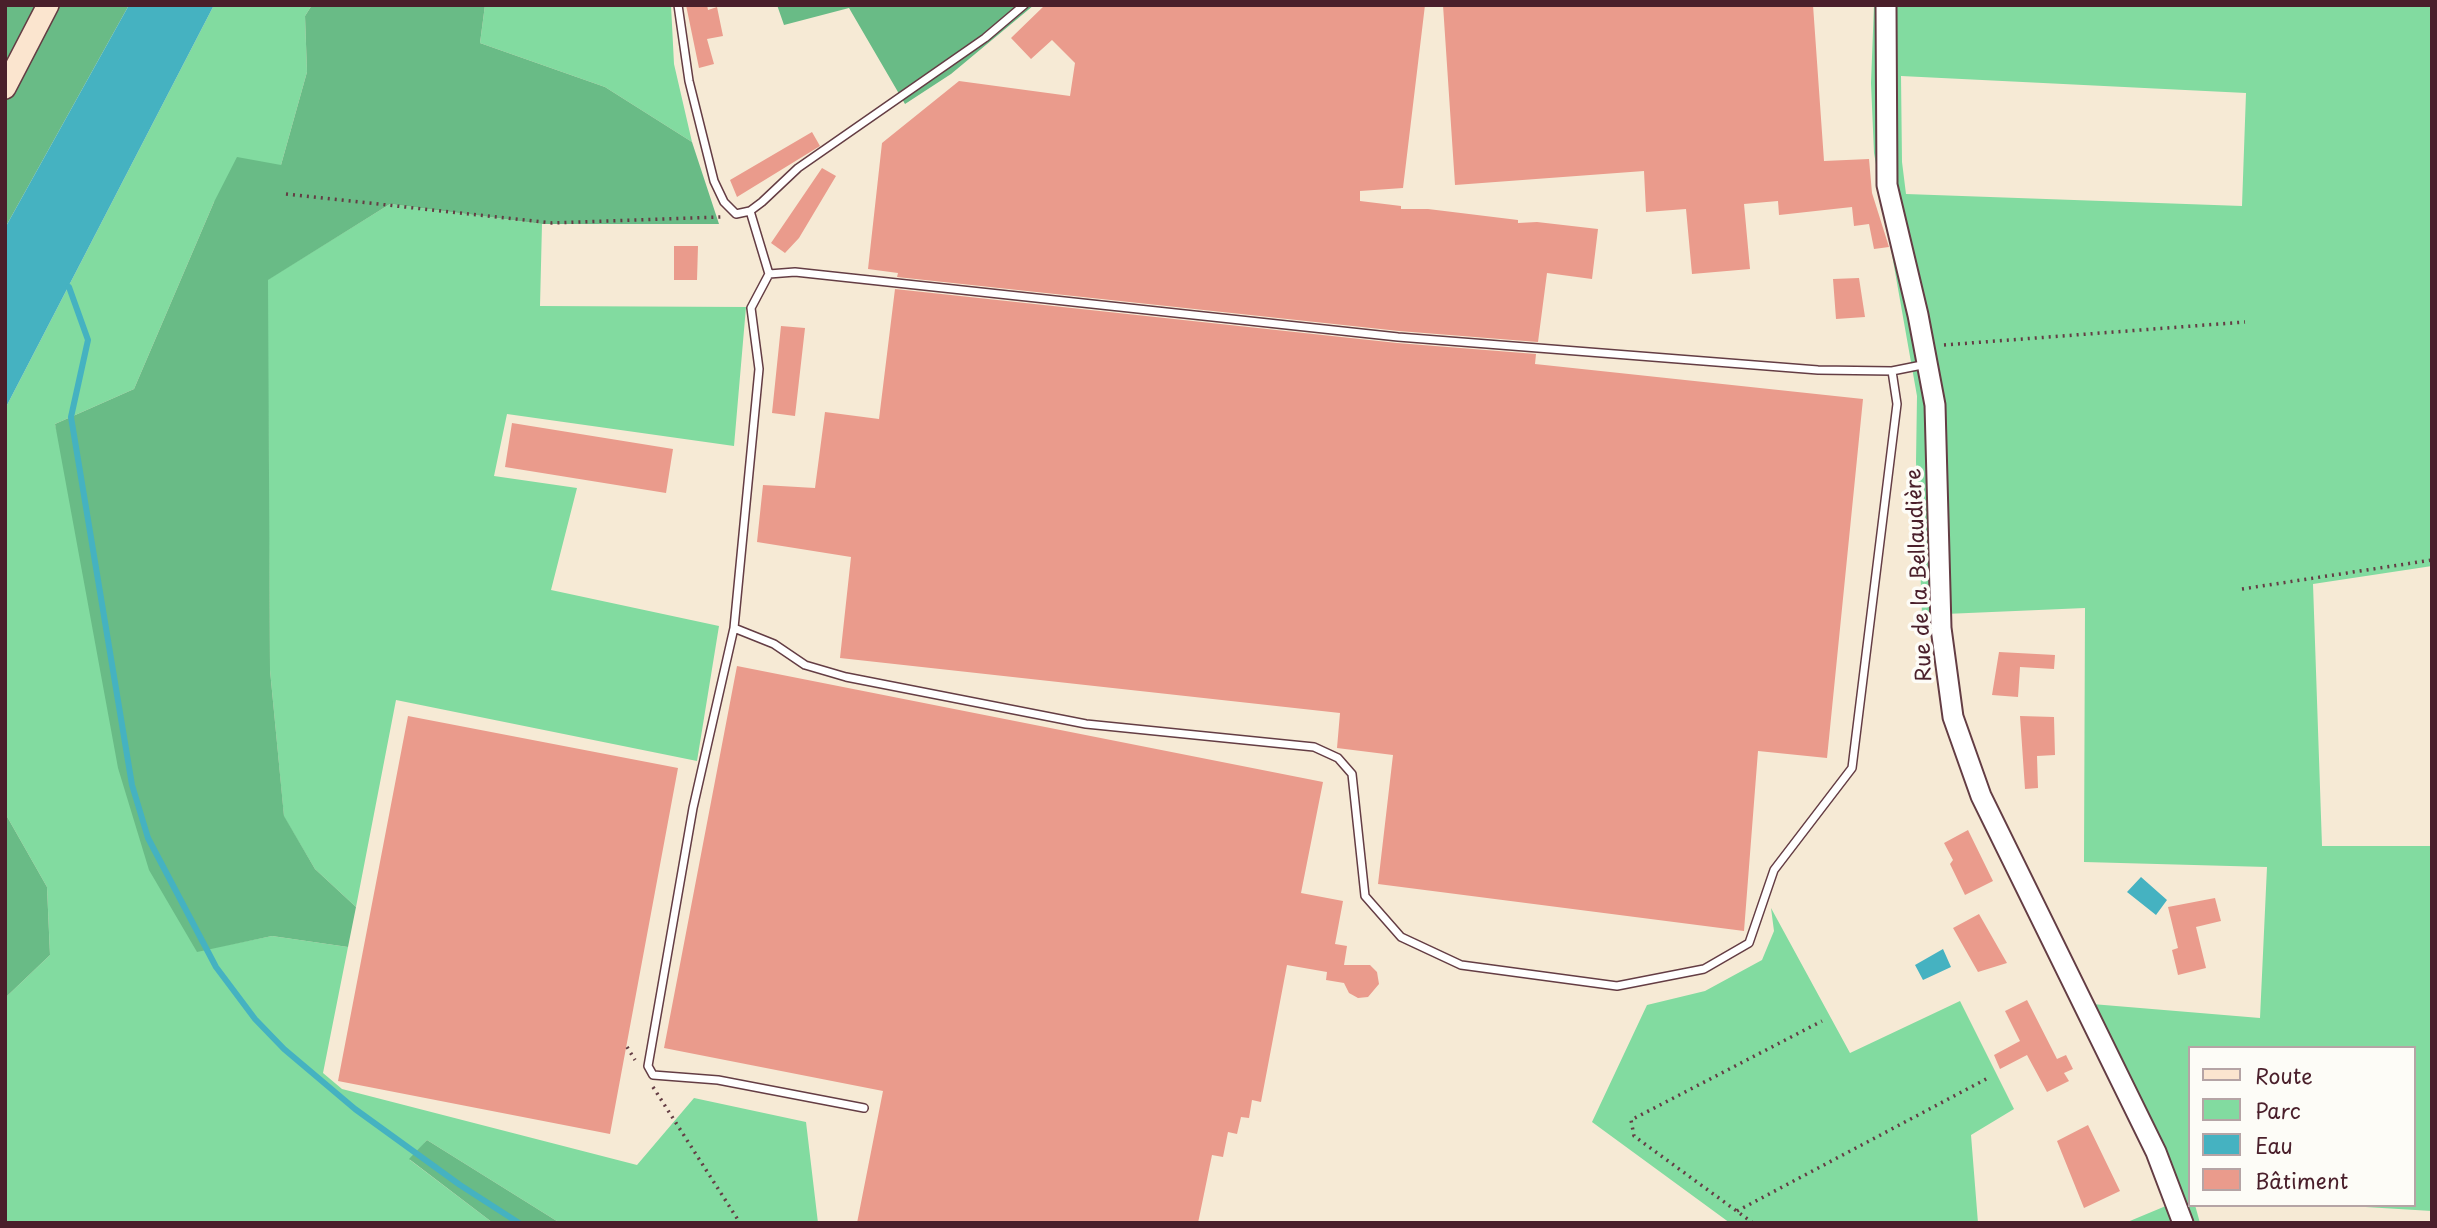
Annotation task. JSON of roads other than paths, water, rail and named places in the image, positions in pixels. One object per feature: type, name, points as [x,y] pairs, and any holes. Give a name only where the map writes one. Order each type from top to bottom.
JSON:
[{"type":"main road","points":[[5,88],[48,5]]},
{"type":"street","name":"Rue de la Bellaudière","points":[[1886,5],[1887,185],[1936,405],[1941,628],[1953,717],[1982,796],[2156,1152],[2183,1223]]},
{"type":"lane","points":[[678,5],[690,81],[710,169],[724,202],[736,214],[750,211],[798,168],[985,38],[1024,5]]},
{"type":"lane","points":[[750,211],[769,274],[751,309],[759,369],[734,628],[693,808],[648,1066],[653,1075],[718,1080],[864,1108]]},
{"type":"lane","points":[[769,274],[795,272],[1398,337],[1818,370],[1892,371],[1926,354]]},
{"type":"lane","points":[[734,628],[774,644],[805,665],[846,677],[1086,724],[1314,747],[1338,758],[1352,775],[1365,896],[1401,937],[1461,965],[1617,986],[1704,969],[1749,943],[1774,870],[1852,768],[1896,404],[1892,371]]},
{"type":"water","points":[[129,5],[214,5],[5,409],[5,228]]},
{"type":"water","points":[[2141,877],[2167,900],[2156,915],[2127,892]]},
{"type":"water","points":[[1943,949],[1951,967],[1923,980],[1915,965]]},
{"type":"waterway","points":[[69,287],[88,340],[71,417],[132,785],[148,838],[216,967],[255,1019],[284,1049],[355,1109],[460,1185],[519,1223]]}]
